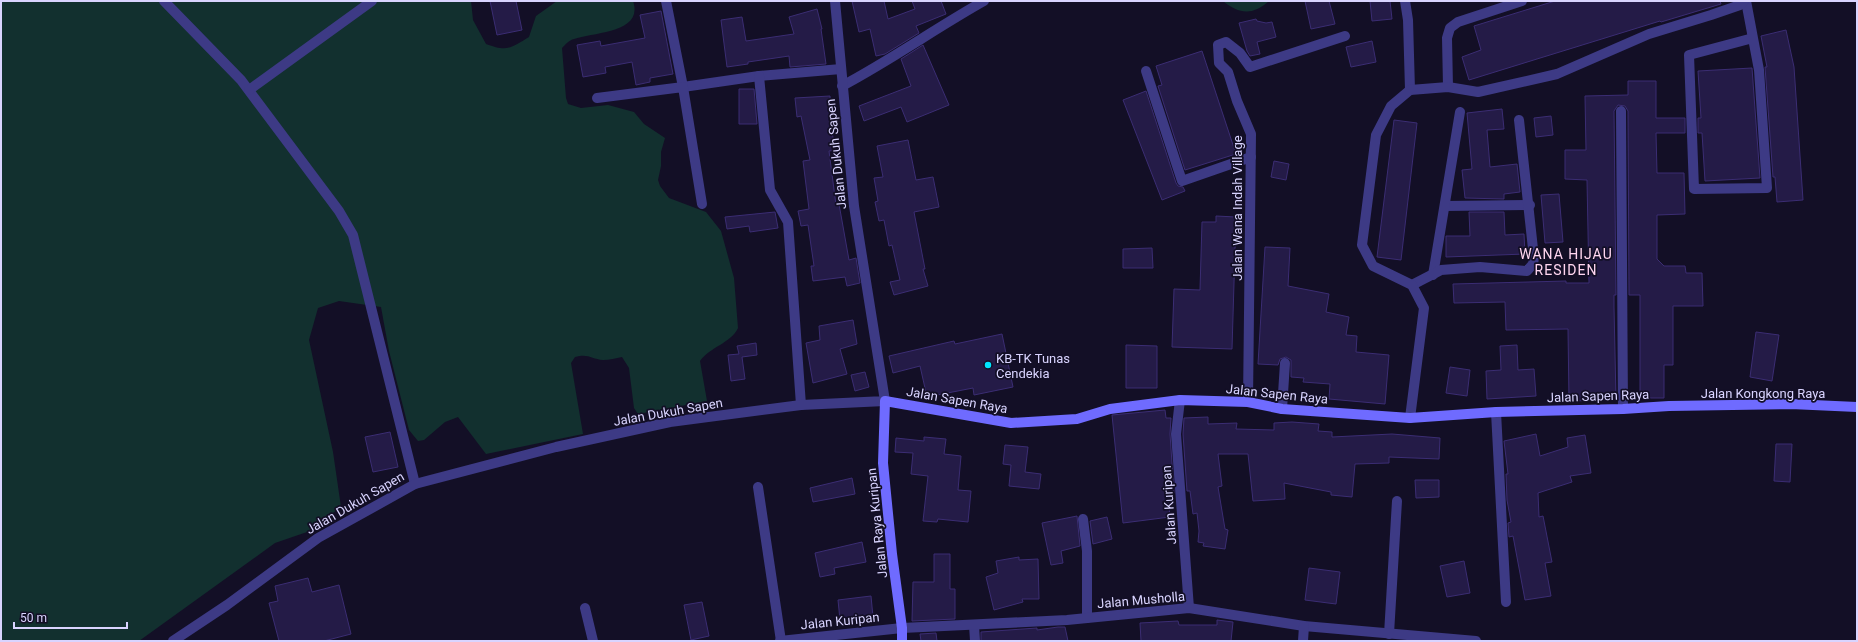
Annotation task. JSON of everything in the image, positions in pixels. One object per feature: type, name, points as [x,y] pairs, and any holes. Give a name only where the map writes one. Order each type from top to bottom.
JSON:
[{"type":"street","points":[[164,1],[241,80],[339,211],[353,235],[416,484]]},
{"type":"street","points":[[249,90],[372,1]]},
{"type":"street","points":[[666,1],[683,87],[702,204]]},
{"type":"street","name":"Jalan Dukuh Sapen","points":[[173,641],[227,605],[318,538],[416,484],[556,447],[670,422],[801,405],[885,401],[854,206],[835,1]]},
{"type":"street","points":[[842,86],[884,64],[930,33],[984,1]]},
{"type":"street","points":[[1405,1],[1408,20],[1410,90]]},
{"type":"street","points":[[1448,87],[1447,38],[1450,28],[1458,22],[1522,1]]},
{"type":"street","points":[[1410,418],[1424,308],[1412,284],[1373,266],[1362,245],[1376,135],[1391,106],[1410,90],[1448,87],[1478,92],[1557,74],[1649,34],[1744,2],[1753,38],[1759,70],[1767,188],[1694,190],[1689,55],[1753,38]]},
{"type":"street","name":"Jalan Wana Indah Village","points":[[1248,402],[1252,134],[1237,101],[1228,72],[1219,63],[1218,45],[1226,42],[1240,53],[1250,67],[1345,36]]},
{"type":"street","points":[[597,98],[758,76],[841,69]]},
{"type":"street","points":[[1146,71],[1182,181],[1251,157]]},
{"type":"street","points":[[758,76],[770,190],[788,222],[801,405]]},
{"type":"street","points":[[1621,111],[1623,409]]},
{"type":"street","points":[[1432,275],[1460,112]]},
{"type":"street","points":[[1412,284],[1441,270],[1480,267],[1527,270],[1533,264],[1534,258],[1530,205],[1520,120]]},
{"type":"street","points":[[1445,206],[1530,205]]},
{"type":"street","points":[[1282,409],[1286,379],[1285,363]]},
{"type":"street","name":"Jalan Sapen Raya","points":[[885,401],[1011,423],[1077,419],[1110,409],[1180,400],[1248,402],[1282,409],[1410,418],[1496,412],[1623,409],[1669,406]]},
{"type":"street","name":"Jalan Kuripan","points":[[1180,400],[1176,434],[1189,608]]},
{"type":"street","name":"Jalan Raya Kuripan","points":[[885,401],[883,463],[892,554],[902,628],[902,641]]},
{"type":"street","name":"Jalan Kongkong Raya","points":[[1669,406],[1791,404],[1857,407]]},
{"type":"street","points":[[1496,412],[1506,602]]},
{"type":"street","points":[[758,487],[781,641]]},
{"type":"street","points":[[1389,634],[1397,501]]},
{"type":"street","points":[[1084,519],[1087,551],[1087,618]]},
{"type":"street","points":[[585,608],[593,641]]},
{"type":"street","name":"Jalan Musholla","points":[[902,628],[1087,618],[1189,608],[1304,626],[1476,641]]},
{"type":"street","points":[[974,625],[976,641]]},
{"type":"street","points":[[1303,641],[1304,626]]},
{"type":"street","name":"Jalan Kuripan","points":[[781,641],[902,628]]},
{"type":"green space","points":[[1,1],[471,1],[473,20],[486,44],[499,48],[509,48],[529,37],[536,16],[557,1],[633,1],[634,12],[631,19],[624,25],[615,29],[572,40],[562,48],[566,98],[568,104],[581,108],[608,105],[634,112],[644,124],[665,138],[661,152],[661,166],[658,180],[660,186],[669,198],[706,212],[721,231],[734,278],[738,328],[731,338],[709,352],[700,361],[707,401],[638,414],[634,408],[629,368],[622,357],[603,360],[587,356],[579,356],[575,357],[571,363],[583,434],[486,454],[458,417],[445,422],[424,440],[418,441],[409,430],[389,351],[381,307],[339,301],[318,308],[309,340],[333,452],[341,507],[307,532],[275,543],[139,641],[1,641]]},
{"type":"green space","points":[[1223,1],[1269,1],[1257,9],[1246,12],[1235,9]]},
{"type":"building","points":[[490,1],[516,1],[522,30],[497,35]]},
{"type":"building","points":[[852,1],[884,1],[888,19],[915,9],[912,1],[941,1],[946,14],[916,26],[919,33],[885,54],[876,56],[870,29],[859,32]]},
{"type":"building","points":[[1305,1],[1329,1],[1335,24],[1311,29]]},
{"type":"building","points":[[1370,1],[1390,1],[1392,19],[1372,21]]},
{"type":"building","points":[[1555,1],[1720,1],[1721,4],[1661,22],[1660,21],[1469,80],[1462,57],[1481,50],[1474,26]]},
{"type":"building","points":[[817,9],[822,29],[826,64],[790,67],[789,56],[748,62],[748,64],[727,67],[721,20],[742,17],[746,41],[794,34],[789,17]]},
{"type":"building","points":[[661,11],[673,74],[650,78],[650,82],[636,85],[632,62],[605,67],[606,73],[583,77],[577,45],[600,41],[601,46],[645,38],[640,15]]},
{"type":"building","points":[[1256,19],[1257,21],[1266,23],[1272,22],[1276,37],[1257,42],[1260,54],[1250,56],[1247,51],[1239,23]]},
{"type":"building","points":[[1786,30],[1794,67],[1803,200],[1777,202],[1775,177],[1773,177],[1765,67],[1767,67],[1761,36]]},
{"type":"building","points":[[1372,41],[1376,62],[1351,67],[1346,47]]},
{"type":"building","points":[[923,45],[949,105],[907,122],[901,107],[864,121],[859,106],[911,86],[901,59]]},
{"type":"building","points":[[1202,51],[1236,154],[1185,170],[1158,86],[1162,85],[1156,66]]},
{"type":"building","points":[[1752,68],[1760,178],[1705,181],[1702,133],[1698,133],[1698,118],[1701,118],[1698,71]]},
{"type":"building","points":[[1628,81],[1656,81],[1656,118],[1685,118],[1685,133],[1656,133],[1657,173],[1684,173],[1685,214],[1657,215],[1657,259],[1664,266],[1685,266],[1686,273],[1702,273],[1703,306],[1673,306],[1673,365],[1664,365],[1664,398],[1640,398],[1640,295],[1629,295],[1628,111],[1625,106],[1618,105],[1614,111],[1616,295],[1614,295],[1614,307],[1616,400],[1569,401],[1568,329],[1506,330],[1505,302],[1454,303],[1453,284],[1566,281],[1566,283],[1589,283],[1587,180],[1565,179],[1565,150],[1586,150],[1585,96],[1628,95]]},
{"type":"building","points":[[739,89],[754,89],[757,124],[739,124]]},
{"type":"building","points":[[1146,91],[1176,183],[1178,186],[1183,187],[1185,191],[1162,200],[1123,100]]},
{"type":"building","points":[[830,96],[831,117],[834,132],[832,133],[836,150],[829,151],[836,205],[839,204],[849,260],[856,258],[860,283],[847,286],[845,277],[813,281],[811,266],[814,266],[808,225],[801,226],[798,211],[809,209],[803,161],[810,160],[801,116],[797,117],[795,98]]},
{"type":"building","points":[[1502,109],[1504,129],[1487,130],[1490,167],[1517,164],[1520,192],[1504,194],[1504,199],[1465,198],[1462,170],[1472,169],[1467,113]]},
{"type":"building","points":[[1551,116],[1553,135],[1536,137],[1534,118]]},
{"type":"building","points":[[1394,120],[1417,123],[1401,260],[1377,257]]},
{"type":"building","points":[[908,140],[916,180],[933,177],[939,207],[914,212],[925,269],[923,269],[928,286],[894,295],[890,282],[900,280],[892,245],[889,246],[884,220],[879,221],[875,202],[878,201],[874,178],[883,177],[877,146]]},
{"type":"building","points":[[1274,161],[1289,164],[1286,180],[1271,177]]},
{"type":"building","points":[[1559,194],[1563,242],[1545,243],[1541,195]]},
{"type":"building","points":[[775,212],[778,228],[750,232],[749,226],[727,229],[725,217]]},
{"type":"building","points":[[1469,212],[1504,212],[1505,235],[1524,234],[1525,254],[1446,257],[1446,236],[1470,236]]},
{"type":"building","points":[[1216,216],[1236,217],[1232,349],[1172,347],[1174,289],[1200,290],[1202,222],[1216,222]]},
{"type":"building","points":[[1265,247],[1290,248],[1288,286],[1329,294],[1326,312],[1349,317],[1346,335],[1357,336],[1356,352],[1389,355],[1385,404],[1329,399],[1330,384],[1303,382],[1304,378],[1291,377],[1291,360],[1286,357],[1280,359],[1278,365],[1258,364]]},
{"type":"building","points":[[1152,248],[1153,268],[1123,268],[1123,249]]},
{"type":"building","points":[[853,320],[857,344],[840,349],[847,374],[813,383],[806,343],[820,340],[819,326]]},
{"type":"building","points":[[1756,332],[1779,335],[1772,381],[1750,377]]},
{"type":"building","points":[[1002,334],[1013,387],[974,395],[973,388],[927,397],[920,366],[893,373],[889,356],[954,341],[955,344]]},
{"type":"building","points":[[756,343],[757,355],[742,357],[745,379],[731,381],[728,355],[739,354],[737,346]]},
{"type":"building","points":[[1126,345],[1157,346],[1157,388],[1126,388]]},
{"type":"building","points":[[1517,345],[1518,370],[1534,369],[1536,396],[1487,399],[1486,371],[1501,370],[1500,346]]},
{"type":"building","points":[[1450,367],[1470,370],[1467,396],[1446,393]]},
{"type":"building","points":[[865,372],[869,387],[855,391],[851,375]]},
{"type":"building","points":[[1165,410],[1166,418],[1171,418],[1170,434],[1174,493],[1168,494],[1170,517],[1123,523],[1112,415]]},
{"type":"building","points":[[1208,417],[1208,424],[1237,423],[1236,429],[1274,430],[1274,423],[1292,422],[1319,424],[1318,431],[1332,432],[1332,437],[1392,434],[1440,438],[1439,459],[1389,457],[1389,463],[1355,464],[1352,497],[1331,495],[1331,492],[1284,483],[1285,499],[1253,501],[1248,454],[1218,454],[1222,486],[1218,487],[1225,529],[1228,530],[1225,549],[1203,546],[1204,543],[1198,542],[1199,531],[1197,513],[1193,514],[1190,491],[1187,491],[1183,434],[1184,418]]},
{"type":"building","points":[[390,432],[398,467],[373,472],[365,437]]},
{"type":"building","points":[[1536,434],[1540,456],[1568,447],[1567,438],[1585,435],[1591,473],[1570,476],[1572,482],[1538,493],[1539,517],[1543,516],[1552,562],[1545,563],[1551,596],[1525,600],[1513,536],[1509,537],[1508,523],[1511,522],[1507,500],[1506,474],[1508,474],[1504,441]]},
{"type":"building","points":[[924,437],[946,439],[944,454],[961,456],[958,490],[971,491],[968,522],[938,519],[937,522],[923,521],[928,476],[911,474],[913,453],[895,452],[896,438],[924,441]]},
{"type":"building","points":[[1776,444],[1792,444],[1790,482],[1774,481]]},
{"type":"building","points":[[1005,445],[1028,447],[1025,472],[1041,474],[1039,489],[1009,486],[1011,465],[1003,464]]},
{"type":"building","points":[[852,478],[855,494],[813,502],[810,488]]},
{"type":"building","points":[[1415,480],[1439,480],[1439,497],[1416,498]]},
{"type":"building","points":[[1077,516],[1080,546],[1061,551],[1063,563],[1051,565],[1042,523]]},
{"type":"building","points":[[1107,517],[1112,539],[1093,544],[1090,521]]},
{"type":"building","points":[[862,542],[866,562],[834,568],[835,574],[820,577],[815,553]]},
{"type":"building","points":[[934,554],[950,554],[950,589],[955,589],[955,619],[912,621],[913,582],[934,582]]},
{"type":"building","points":[[1019,557],[1019,560],[1038,559],[1039,599],[1022,599],[1023,602],[994,610],[986,577],[998,573],[996,561]]},
{"type":"building","points":[[1464,561],[1470,593],[1447,597],[1440,566]]},
{"type":"building","points":[[1309,568],[1340,572],[1336,604],[1305,600]]},
{"type":"building","points":[[308,578],[312,592],[339,585],[351,634],[324,641],[279,641],[269,603],[278,601],[275,586]]},
{"type":"building","points":[[871,596],[873,617],[840,620],[838,600]]},
{"type":"building","points":[[702,602],[709,636],[691,640],[684,605]]},
{"type":"building","points":[[1217,620],[1233,622],[1231,641],[1141,641],[1140,623],[1178,621],[1179,625],[1217,625]]},
{"type":"building","points":[[1065,627],[1068,641],[981,641],[981,632],[1037,628],[1037,630]]},
{"type":"building","points":[[936,633],[937,641],[921,641],[920,634]]},
{"type":"place","name":"KB-TK Tunas Cendekia","points":[[988,365]]},
{"type":"district","name":"WANA HIJAU RESIDEN","points":[[1566,262]]}]
